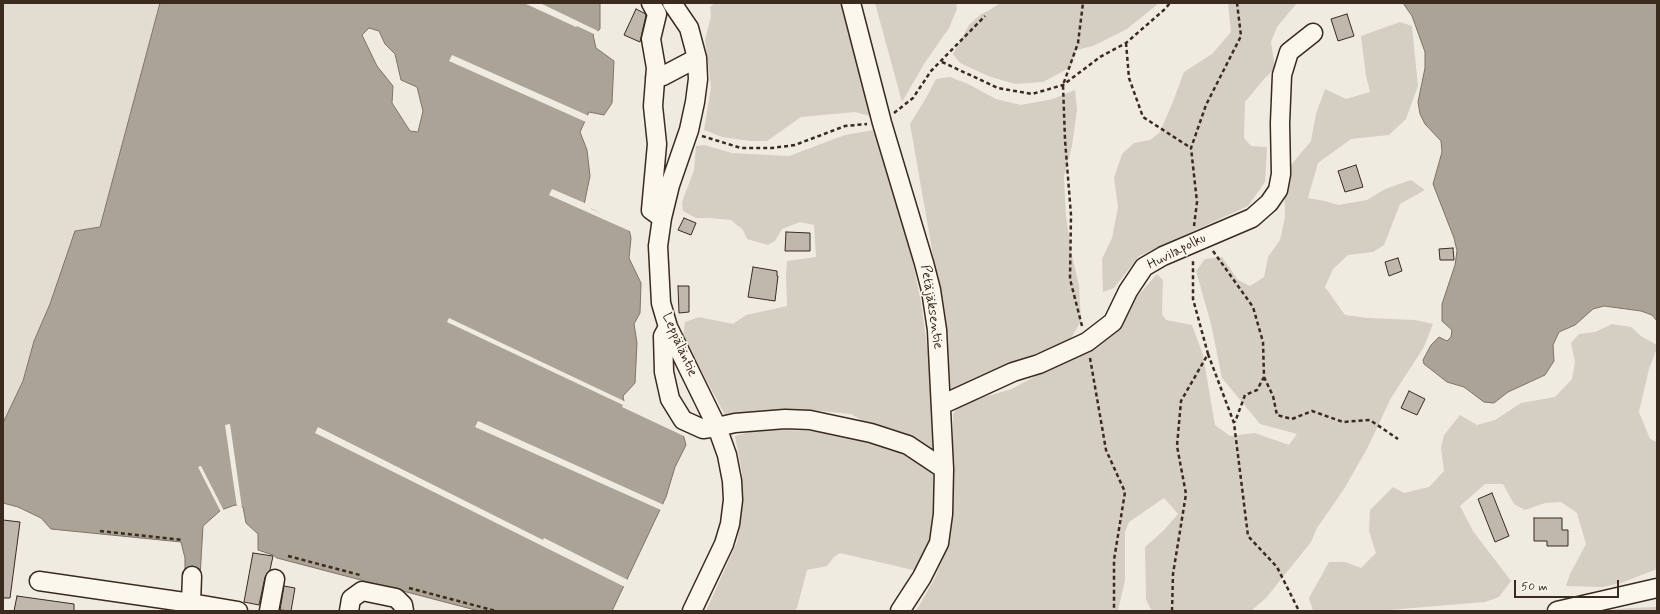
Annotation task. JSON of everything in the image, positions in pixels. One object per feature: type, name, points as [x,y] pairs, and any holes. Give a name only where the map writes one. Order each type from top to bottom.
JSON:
[{"type":"street","points":[[651,3],[657,14],[651,39],[656,68],[653,106],[657,144],[651,210],[662,218]]},
{"type":"street","name":"Leppäläntie","points":[[672,3],[689,28],[697,58],[698,79],[689,130],[670,185],[662,218],[658,246],[661,303],[668,327],[717,427],[727,455],[732,481],[733,500],[730,524],[724,544],[692,611]]},
{"type":"street","name":"Petäjäksentie","points":[[851,3],[882,123],[931,290],[937,330],[944,469],[943,514],[939,543],[922,577],[900,611]]},
{"type":"street","name":"Huvilapolku","points":[[941,405],[1013,372],[1039,364],[1087,342],[1113,322],[1128,291],[1144,267],[1162,256],[1252,218],[1269,203],[1278,190],[1281,174],[1280,123],[1282,75],[1289,52],[1314,33]]},
{"type":"street","points":[[655,78],[663,76],[697,58]]},
{"type":"street","points":[[668,327],[663,336],[664,372],[670,399],[683,420],[703,429],[735,423],[785,419],[810,420],[871,433],[908,445],[944,469]]},
{"type":"street","points":[[191,607],[192,576]]},
{"type":"street","points":[[269,611],[275,579]]},
{"type":"street","points":[[39,581],[191,607],[238,611]]},
{"type":"street","points":[[1557,611],[1657,588]]},
{"type":"street","points":[[349,611],[351,599],[362,591],[396,598],[403,605],[404,611]]},
{"type":"path","points":[[1083,3],[1078,42],[1063,85],[1065,140],[1071,215],[1070,279],[1087,342],[1106,450],[1125,492],[1114,560],[1114,611]]},
{"type":"path","points":[[942,62],[998,88],[1032,94],[1063,85],[1100,57],[1126,42],[1170,3]]},
{"type":"path","points":[[1237,3],[1241,36],[1206,105],[1191,148],[1197,202],[1198,240],[1193,299],[1208,354],[1234,423],[1248,536],[1277,567],[1299,611]]},
{"type":"path","points":[[689,130],[714,140],[741,148],[772,148],[795,145],[845,126],[882,123],[913,98],[931,71],[942,62],[985,16]]},
{"type":"path","points":[[1126,42],[1129,78],[1143,117],[1191,148]]},
{"type":"path","points":[[1198,240],[1253,307],[1263,342],[1264,377],[1273,396],[1277,415],[1292,419],[1312,411],[1342,422],[1370,420],[1398,439]]},
{"type":"path","points":[[1172,611],[1172,574],[1186,494],[1177,446],[1181,401],[1208,354]]},
{"type":"path","points":[[1234,423],[1245,395],[1257,390],[1264,377]]},
{"type":"path","points":[[100,531],[183,540]]},
{"type":"shaded area","points":[[3,3],[160,3],[100,227],[50,304],[34,341],[23,381],[3,423]]},
{"type":"shaded area","points":[[160,3],[600,3],[600,29],[593,35],[596,48],[614,61],[612,103],[604,115],[589,112],[580,132],[587,150],[590,176],[584,205],[629,229],[631,238],[629,258],[641,283],[640,313],[634,324],[637,343],[635,383],[623,396],[625,407],[683,434],[686,445],[675,467],[666,497],[612,611],[479,611],[277,558],[273,555],[258,550],[258,534],[246,523],[243,507],[235,505],[221,510],[203,526],[200,577],[185,574],[185,558],[181,542],[51,529],[41,518],[18,507],[3,503],[3,423],[23,381],[34,341],[50,304],[75,231],[100,227]],"holes":[[[369,28],[379,31],[385,44],[395,54],[401,80],[417,87],[423,111],[418,132],[410,131],[392,103],[393,86],[377,66],[362,35]]]},
{"type":"shaded area","points":[[715,3],[843,3],[870,116],[855,112],[801,117],[767,141],[751,141],[722,137],[704,130],[711,87],[705,40],[711,16],[710,7]]},
{"type":"shaded area","points":[[875,3],[956,3],[957,9],[949,28],[924,64],[902,102]]},
{"type":"shaded area","points":[[1000,3],[1159,3],[1127,29],[1093,46],[1076,50],[1071,67],[1043,82],[1015,84],[988,76],[960,63],[953,54],[969,25],[981,14]]},
{"type":"shaded area","points":[[1228,3],[1297,3],[1277,27],[1271,42],[1275,68],[1245,102],[1244,138],[1251,146],[1267,147],[1265,182],[1248,206],[1139,256],[1114,288],[1103,292],[1102,259],[1112,238],[1118,207],[1114,178],[1122,154],[1134,143],[1150,140],[1160,132],[1184,72],[1212,54],[1231,32]]},
{"type":"shaded area","points":[[1403,3],[1657,3],[1657,321],[1652,315],[1641,311],[1604,306],[1593,309],[1575,325],[1559,332],[1553,345],[1554,361],[1545,375],[1508,392],[1494,403],[1484,402],[1464,387],[1447,382],[1424,364],[1423,360],[1431,345],[1439,337],[1447,341],[1451,337],[1452,330],[1442,321],[1442,304],[1455,265],[1457,251],[1454,238],[1433,184],[1442,152],[1441,141],[1425,124],[1420,114],[1418,102],[1425,68],[1425,52],[1412,16]]},
{"type":"shaded area","points":[[1400,22],[1412,26],[1418,86],[1406,119],[1389,135],[1351,139],[1318,163],[1308,198],[1338,205],[1367,200],[1385,189],[1411,180],[1425,190],[1400,204],[1384,245],[1373,252],[1348,255],[1333,269],[1325,287],[1345,315],[1368,318],[1415,320],[1433,324],[1424,347],[1391,398],[1368,447],[1344,489],[1317,528],[1311,542],[1266,598],[1251,611],[1152,611],[1146,600],[1145,547],[1164,530],[1178,514],[1164,498],[1129,522],[1125,532],[1125,580],[1118,611],[916,611],[935,578],[947,548],[953,513],[953,414],[958,407],[977,399],[1012,389],[1077,353],[1100,344],[1115,333],[1125,320],[1135,299],[1157,274],[1163,280],[1162,314],[1166,320],[1192,325],[1203,355],[1215,425],[1230,436],[1255,433],[1289,445],[1297,434],[1260,424],[1222,378],[1211,324],[1196,271],[1205,259],[1222,257],[1238,280],[1250,286],[1264,277],[1268,257],[1280,240],[1285,217],[1284,183],[1291,165],[1311,141],[1316,114],[1325,89],[1346,99],[1370,92],[1366,76],[1361,36]]},
{"type":"shaded area","points":[[950,77],[968,84],[996,99],[1021,105],[1053,99],[1075,90],[1077,110],[1072,146],[1064,177],[1066,216],[1072,256],[1079,285],[1081,321],[1070,340],[1014,362],[951,391],[945,324],[910,124],[936,79]]},
{"type":"shaded area","points":[[874,130],[888,169],[906,228],[921,302],[929,360],[936,455],[877,429],[851,414],[809,410],[789,414],[760,412],[726,417],[683,336],[685,322],[699,317],[733,324],[746,315],[787,306],[787,261],[816,257],[814,225],[800,222],[782,229],[775,241],[768,245],[747,239],[743,230],[731,220],[696,218],[683,211],[682,202],[694,170],[696,146],[704,145],[732,153],[789,156],[845,135]]},
{"type":"shaded area","points":[[1612,324],[1631,327],[1641,336],[1657,345],[1649,369],[1639,412],[1650,439],[1657,442],[1657,569],[1621,583],[1603,587],[1566,586],[1570,574],[1586,544],[1577,513],[1561,502],[1545,503],[1525,510],[1514,504],[1503,484],[1485,484],[1460,506],[1473,531],[1511,581],[1499,597],[1485,602],[1377,611],[1313,611],[1309,598],[1329,562],[1345,562],[1361,568],[1376,553],[1369,531],[1370,510],[1393,487],[1404,493],[1429,487],[1444,471],[1441,448],[1444,435],[1460,415],[1477,425],[1495,420],[1521,403],[1555,397],[1572,379],[1575,362],[1571,343],[1579,334],[1595,332]]},
{"type":"shaded area","points":[[761,429],[829,432],[908,454],[932,471],[936,479],[936,512],[930,543],[917,571],[840,553],[834,557],[827,566],[807,570],[797,608],[794,611],[706,611],[737,542],[742,505],[742,473],[735,436]]},
{"type":"shaded area","points":[[1657,607],[1657,611],[1600,611],[1629,608]]},
{"type":"pier","points":[[524,3],[540,3],[598,31],[596,35]]},
{"type":"pier","points":[[452,55],[589,116],[586,122],[449,61]]},
{"type":"pier","points":[[552,189],[587,204],[592,209],[630,227],[632,232],[549,195]]},
{"type":"pier","points":[[449,318],[626,402],[627,406],[684,432],[686,437],[622,407],[623,405],[447,322]]},
{"type":"pier","points":[[478,421],[664,505],[661,510],[475,427]]},
{"type":"pier","points":[[230,424],[243,515],[241,508],[237,507],[225,425]]},
{"type":"pier","points":[[318,427],[543,540],[544,538],[628,580],[625,587],[315,433]]},
{"type":"pier","points":[[201,466],[224,511],[221,512],[198,467]]},
{"type":"building","points":[[636,9],[646,15],[640,42],[624,35]]},
{"type":"building","points":[[1347,14],[1354,36],[1338,41],[1331,19]]},
{"type":"building","points":[[1356,165],[1363,187],[1345,192],[1338,171]]},
{"type":"building","points":[[684,218],[696,223],[691,235],[678,230]]},
{"type":"building","points":[[786,232],[810,233],[810,251],[785,251]]},
{"type":"building","points":[[1453,248],[1454,260],[1440,260],[1439,249]]},
{"type":"building","points":[[1398,258],[1402,271],[1389,276],[1385,262]]},
{"type":"building","points":[[753,267],[777,271],[778,276],[775,301],[748,297]]},
{"type":"building","points":[[678,286],[689,286],[689,312],[679,313]]},
{"type":"building","points":[[1409,391],[1425,399],[1417,415],[1401,408]]},
{"type":"building","points":[[1492,493],[1509,536],[1495,542],[1478,499]]},
{"type":"building","points":[[1534,518],[1562,518],[1562,530],[1568,530],[1568,546],[1547,546],[1547,541],[1534,541]]},
{"type":"building","points":[[3,520],[20,522],[10,598],[3,598]]},
{"type":"building","points":[[253,553],[273,556],[270,570],[265,577],[259,605],[244,602]]},
{"type":"building","points":[[284,586],[295,588],[291,611],[280,610]]},
{"type":"building","points":[[17,596],[74,604],[74,611],[14,611]]}]
